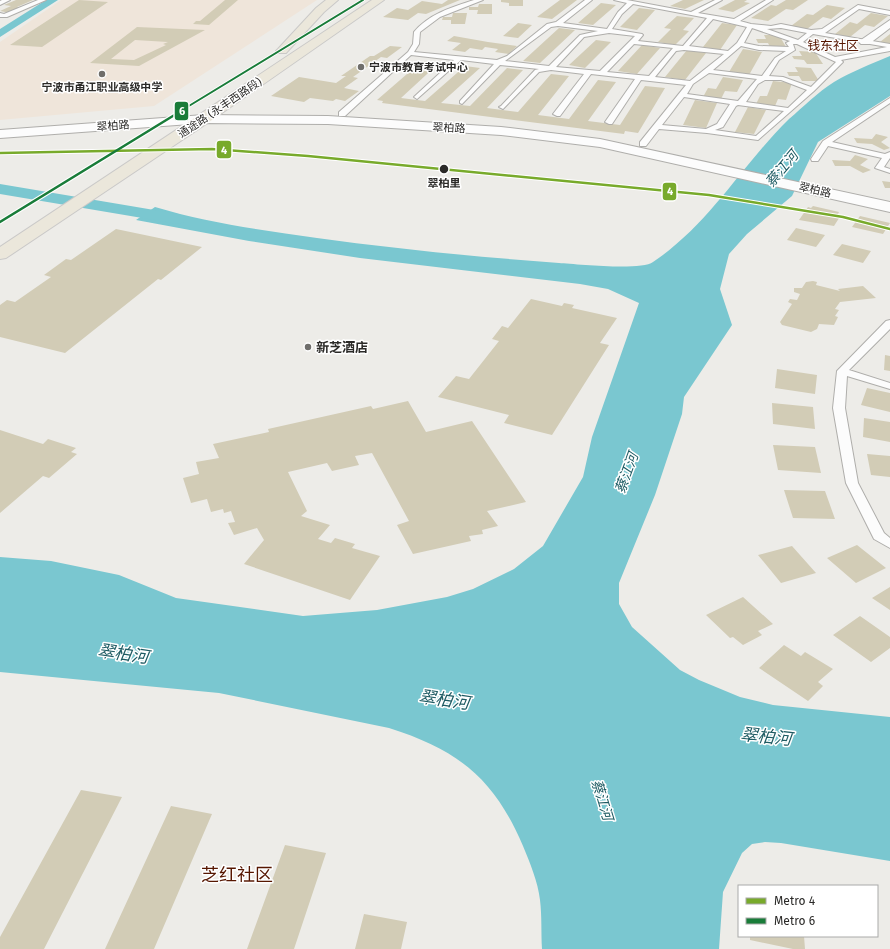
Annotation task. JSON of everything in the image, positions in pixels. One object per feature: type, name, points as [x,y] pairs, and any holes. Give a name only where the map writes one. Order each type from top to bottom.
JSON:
[{"type":"main road","points":[[282,51],[320,10],[333,0]]},
{"type":"main road","name":"通途路 (永丰西路段)","points":[[0,238],[358,0]]},
{"type":"main road","name":"通途路 (永丰西路段)","points":[[0,254],[209,116],[379,1]]},
{"type":"main road","points":[[865,42],[890,23]]},
{"type":"main road","name":"翠柏路","points":[[0,129],[189,113],[209,116],[328,120],[500,131],[600,143],[811,185],[890,199]]},
{"type":"main road","name":"翠柏路","points":[[0,134],[177,121],[209,116],[342,114],[519,125],[614,138],[643,144],[726,167]]},
{"type":"main road","name":"翠柏路","points":[[811,185],[890,207]]},
{"type":"lane","points":[[0,3],[8,0]]},
{"type":"lane","points":[[0,15],[5,16],[43,0]]},
{"type":"lane","points":[[342,114],[410,53],[416,44],[417,32],[424,24],[442,14],[480,0]]},
{"type":"lane","points":[[558,24],[589,0]]},
{"type":"lane","points":[[617,0],[631,3],[662,5],[711,17],[735,21],[798,42],[840,62],[812,90],[758,138],[707,131],[656,127]]},
{"type":"lane","points":[[693,13],[719,0]]},
{"type":"lane","points":[[735,21],[770,0]]},
{"type":"lane","points":[[503,107],[537,71],[551,68],[582,36],[608,31],[620,13],[631,3]]},
{"type":"lane","points":[[811,32],[824,31],[858,7],[890,12]]},
{"type":"lane","points":[[651,78],[674,50],[684,48],[711,17]]},
{"type":"lane","points":[[462,102],[499,62],[509,57],[549,26],[558,24],[640,35],[602,73]]},
{"type":"lane","points":[[750,26],[771,28],[781,26],[890,47]]},
{"type":"lane","points":[[643,144],[682,95],[690,82],[708,71],[740,44],[750,26]]},
{"type":"lane","points":[[793,50],[789,43],[798,42],[808,38],[811,32]]},
{"type":"lane","points":[[633,42],[729,53]]},
{"type":"lane","points":[[740,44],[759,48],[793,50]]},
{"type":"lane","points":[[835,59],[890,47]]},
{"type":"lane","points":[[707,131],[720,125],[733,104],[742,102],[756,84],[764,78],[777,59],[793,50]]},
{"type":"lane","points":[[410,53],[690,82]]},
{"type":"lane","points":[[417,97],[460,58]]},
{"type":"lane","points":[[708,71],[792,81],[812,90]]},
{"type":"lane","points":[[557,114],[589,72]]},
{"type":"lane","points":[[609,122],[640,77]]},
{"type":"lane","points":[[682,95],[742,102],[789,110]]},
{"type":"lane","points":[[815,159],[826,143],[890,100]]},
{"type":"lane","points":[[826,143],[889,156],[879,168],[890,170]]},
{"type":"lane","points":[[890,323],[842,371],[839,408],[852,483],[879,536],[890,544]]},
{"type":"lane","points":[[842,371],[890,386]]},
{"type":"shaded area","name":"宁波市甬江职业高级中学","points":[[61,0],[317,0],[154,106],[0,120],[0,42]]},
{"type":"water","points":[[46,0],[58,0],[0,37],[0,29]]},
{"type":"water","points":[[890,56],[890,96],[818,142],[792,196],[747,234],[729,254],[720,289],[732,325],[684,397],[682,414],[655,495],[619,583],[619,604],[632,627],[680,670],[699,680],[740,697],[773,705],[890,717],[890,861],[781,843],[765,842],[752,844],[742,853],[723,892],[719,949],[542,949],[541,906],[539,893],[528,859],[512,822],[500,802],[471,770],[454,757],[435,746],[389,728],[219,693],[0,672],[0,557],[51,561],[119,575],[176,598],[303,616],[377,610],[447,597],[473,589],[514,569],[543,546],[583,477],[592,437],[639,303],[608,289],[580,284],[360,258],[249,241],[136,220],[155,207],[175,213],[235,226],[377,246],[579,265],[622,267],[646,265],[653,262],[673,247],[691,231],[772,137],[789,119],[811,100],[828,86],[841,78]]},
{"type":"building","points":[[16,0],[33,0],[17,7],[23,8],[10,13],[0,11],[11,6],[4,5]]},
{"type":"building","points":[[79,0],[108,2],[42,47],[10,45]]},
{"type":"building","points":[[225,0],[238,0],[209,25],[193,24],[196,21],[200,21]]},
{"type":"building","points":[[448,0],[460,0],[426,14],[418,13],[408,20],[383,17],[397,8],[408,10],[422,1],[442,4]]},
{"type":"building","points":[[501,0],[523,0],[523,6],[509,6],[509,3],[501,2]]},
{"type":"building","points":[[560,0],[577,0],[552,19],[537,17]]},
{"type":"building","points":[[683,0],[704,0],[685,9],[670,6]]},
{"type":"building","points":[[735,0],[747,0],[744,2],[750,3],[733,12],[718,9]]},
{"type":"building","points":[[786,0],[808,0],[793,10],[786,9],[768,21],[751,18],[771,5],[776,6]]},
{"type":"building","points":[[601,3],[616,5],[593,25],[578,23]]},
{"type":"building","points":[[479,4],[492,4],[492,14],[477,14],[478,10],[469,10],[469,7],[478,7]]},
{"type":"building","points":[[827,5],[845,8],[831,19],[823,17],[807,29],[791,26],[807,14],[813,15]]},
{"type":"building","points":[[639,8],[655,10],[637,30],[620,27]]},
{"type":"building","points":[[453,13],[467,13],[465,24],[451,24],[451,20],[442,20],[443,17],[452,17]]},
{"type":"building","points":[[871,13],[888,16],[874,27],[865,25],[850,37],[835,34],[850,22],[857,24]]},
{"type":"building","points":[[677,16],[694,18],[683,30],[689,31],[675,45],[658,42],[671,29],[664,28]]},
{"type":"building","points":[[518,23],[532,25],[518,38],[503,36]]},
{"type":"building","points":[[722,23],[737,25],[720,50],[703,47]]},
{"type":"building","points":[[137,27],[205,30],[139,66],[90,63]],"holes":[[[135,40],[168,42],[163,44],[166,45],[134,60],[111,59]]]},
{"type":"building","points":[[559,28],[575,30],[540,63],[523,61]]},
{"type":"building","points":[[890,34],[890,44],[880,42]]},
{"type":"building","points":[[764,35],[779,35],[786,47],[770,47],[768,43],[758,43],[756,39],[766,39]]},
{"type":"building","points":[[454,36],[517,46],[509,54],[495,52],[498,49],[485,47],[482,50],[470,48],[465,52],[452,50],[461,43],[447,41]]},
{"type":"building","points":[[596,40],[611,42],[585,68],[569,65]]},
{"type":"building","points":[[642,45],[660,48],[637,74],[618,71]]},
{"type":"building","name":"宁波市教育考试中心","points":[[390,46],[402,47],[387,58],[381,57],[353,77],[358,78],[344,88],[359,91],[345,101],[336,99],[333,101],[310,98],[304,102],[271,96],[299,77],[336,83],[346,76],[341,76],[370,56],[374,56]]},
{"type":"building","points":[[743,49],[762,52],[749,75],[729,72]]},
{"type":"building","points":[[687,50],[706,53],[685,80],[665,77]]},
{"type":"building","points":[[799,51],[815,52],[823,64],[807,64],[804,60],[794,59],[792,56],[802,56]]},
{"type":"building","points":[[422,61],[439,63],[401,98],[425,101],[465,66],[480,68],[441,103],[470,106],[507,68],[523,70],[487,108],[518,112],[551,74],[569,76],[538,115],[569,119],[598,80],[616,82],[588,121],[620,125],[645,86],[665,88],[638,133],[625,131],[624,134],[382,103],[383,101],[377,100]]},
{"type":"building","points":[[795,67],[811,68],[819,81],[802,81],[799,76],[789,76],[787,72],[798,72]]},
{"type":"building","points":[[723,77],[743,80],[737,92],[725,91],[721,99],[703,97],[708,88],[716,89]]},
{"type":"building","points":[[773,81],[792,83],[786,100],[778,99],[775,106],[756,104],[760,96],[767,96]]},
{"type":"building","points":[[695,100],[717,103],[706,128],[683,125]]},
{"type":"building","points":[[748,107],[766,110],[754,134],[735,132]]},
{"type":"building","points":[[876,134],[888,137],[881,142],[890,148],[884,150],[872,144],[857,143],[854,138],[872,139]]},
{"type":"building","points":[[855,155],[868,159],[860,165],[871,170],[863,173],[850,166],[835,166],[832,160],[850,161]]},
{"type":"building","points":[[882,181],[890,182],[890,188],[885,188]]},
{"type":"building","points":[[813,206],[839,212],[838,214],[841,215],[834,226],[799,220],[808,207],[811,208]]},
{"type":"building","points":[[860,216],[890,223],[883,234],[852,227]]},
{"type":"building","points":[[796,228],[825,235],[816,247],[787,240]]},
{"type":"building","points":[[116,229],[202,247],[161,280],[158,279],[65,353],[0,337],[0,305],[7,300],[15,302],[51,277],[44,275],[66,259],[71,260]]},
{"type":"building","points":[[842,244],[871,251],[863,263],[833,255]]},
{"type":"building","points":[[806,282],[817,282],[816,285],[840,291],[838,289],[863,286],[876,298],[840,302],[835,309],[839,310],[835,316],[838,317],[834,325],[819,324],[817,329],[811,332],[782,325],[780,322],[792,304],[788,302],[790,299],[797,300],[800,294],[794,292],[794,288],[802,288]]},
{"type":"building","points":[[531,299],[562,306],[564,303],[574,305],[572,308],[617,318],[600,343],[609,345],[552,435],[504,423],[509,415],[438,397],[456,376],[469,379],[499,341],[492,339],[502,326],[508,328]]},
{"type":"building","points":[[885,355],[890,356],[890,371],[884,370]]},
{"type":"building","points":[[777,369],[817,375],[815,394],[775,388]]},
{"type":"building","points":[[867,388],[890,393],[890,412],[861,405]]},
{"type":"building","points":[[408,401],[426,432],[472,421],[526,502],[487,511],[498,526],[482,530],[483,534],[469,536],[471,541],[413,554],[397,525],[409,521],[372,453],[355,456],[359,465],[332,471],[327,463],[288,472],[307,511],[301,516],[330,525],[318,539],[331,543],[335,538],[355,544],[352,548],[380,556],[350,600],[244,564],[264,540],[257,528],[234,535],[228,523],[235,522],[231,511],[224,513],[223,509],[211,512],[207,499],[191,503],[183,478],[199,474],[196,462],[219,458],[213,444],[269,432],[268,429],[371,406],[373,409]]},
{"type":"building","points":[[772,403],[813,407],[815,429],[773,424]]},
{"type":"building","points":[[864,418],[890,422],[890,442],[863,437]]},
{"type":"building","points":[[0,430],[43,444],[48,439],[76,448],[71,452],[77,454],[49,478],[43,476],[0,513]]},
{"type":"building","points":[[773,445],[815,447],[821,473],[778,470]]},
{"type":"building","points":[[867,454],[890,456],[890,477],[871,475]]},
{"type":"building","points":[[784,490],[825,491],[835,519],[793,518]]},
{"type":"building","points":[[857,545],[886,568],[856,583],[827,558]]},
{"type":"building","points":[[792,546],[816,573],[781,583],[758,555]]},
{"type":"building","points":[[890,587],[890,610],[872,598]]},
{"type":"building","points":[[743,597],[773,624],[758,631],[762,635],[743,645],[733,637],[730,638],[706,615]]},
{"type":"building","points":[[860,616],[890,637],[890,648],[871,662],[833,635]]},
{"type":"building","points":[[784,645],[801,656],[805,652],[833,669],[818,682],[823,686],[808,701],[759,668]]},
{"type":"building","points":[[81,790],[122,797],[44,949],[0,949],[0,937]]},
{"type":"building","points":[[171,806],[212,814],[154,949],[105,949]]},
{"type":"building","points":[[285,845],[326,853],[294,949],[247,949]]},
{"type":"building","points":[[364,914],[407,922],[401,949],[355,949]]},
{"type":"building","points":[[750,937],[804,937],[805,949],[793,949],[750,940]]},
{"type":"waterway","points":[[0,189],[178,219]]},
{"type":"metro line","name":"6","points":[[0,222],[363,0]]},
{"type":"metro line","name":"4","points":[[0,153],[212,149],[308,156],[709,195],[843,217],[890,229]]},
{"type":"place","name":"宁波市教育考试中心","points":[[361,67]]},
{"type":"place","name":"宁波市甬江职业高级中学","points":[[102,74]]},
{"type":"place","name":"翠柏里","points":[[444,169]]},
{"type":"place","name":"新芝酒店","points":[[308,347]]},
{"type":"district","name":"钱东社区","points":[[833,45]]},
{"type":"district","name":"芝红社区","points":[[237,875]]},
{"type":"water label","name":"蔡江河","points":[[782,169]]},
{"type":"water label","name":"蔡江河","points":[[627,473]]},
{"type":"water label","name":"翠柏河","points":[[123,654]]},
{"type":"water label","name":"翠柏河","points":[[444,700]]},
{"type":"water label","name":"翠柏河","points":[[766,737]]},
{"type":"water label","name":"蔡江河","points":[[602,800]]}]
